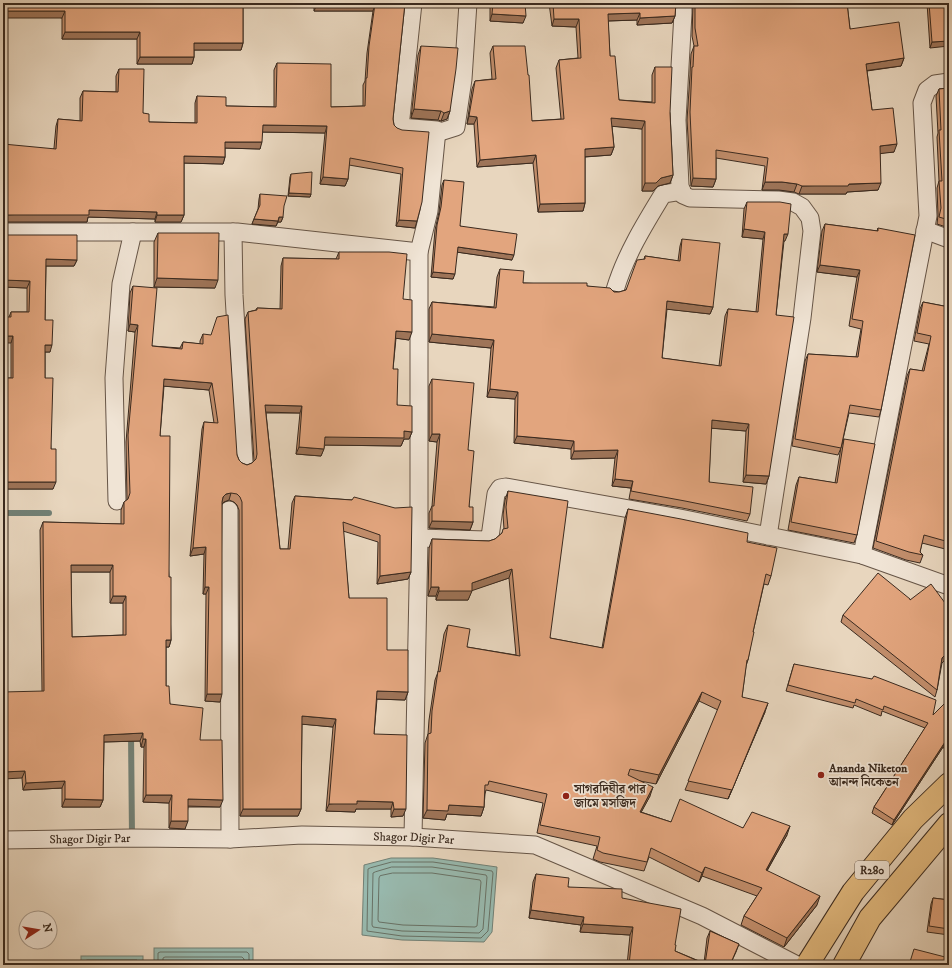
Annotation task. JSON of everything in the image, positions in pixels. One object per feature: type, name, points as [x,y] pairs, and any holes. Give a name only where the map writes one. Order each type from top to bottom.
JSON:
[{"type":"main road","name":"R280","points":[[806,965],[853,892],[914,818],[949,784]]},
{"type":"main road","name":"R280","points":[[844,965],[870,918],[949,824]]},
{"type":"street","points":[[413,3],[400,127],[438,130],[429,211],[419,252],[419,538],[413,836]]},
{"type":"street","points":[[437,134],[456,127],[463,79],[468,3]]},
{"type":"street","points":[[683,3],[684,13],[677,120],[680,186],[683,195],[690,198],[778,200],[793,202],[802,207],[810,218],[812,231],[802,318],[768,536]]},
{"type":"street","points":[[862,555],[928,216],[922,103],[926,90],[935,84],[949,82]]},
{"type":"street","points":[[615,290],[619,276],[640,233],[663,194],[682,191]]},
{"type":"street","points":[[925,230],[949,239]]},
{"type":"street","points":[[3,232],[233,232],[419,252]]},
{"type":"street","points":[[117,501],[114,378],[121,284],[133,232]]},
{"type":"street","points":[[233,232],[234,295],[244,462]]},
{"type":"street","points":[[419,538],[486,540],[490,537],[496,494],[500,488],[506,487],[680,518],[862,555],[949,586]]},
{"type":"street","points":[[229,510],[230,839]]},
{"type":"street","name":"Shagor Digir Par","points":[[3,840],[132,838],[230,839],[302,835],[413,836],[535,845],[702,916],[797,965]]},
{"type":"water","points":[[391,858],[433,858],[497,867],[492,932],[484,942],[402,940],[362,935],[364,865]]},
{"type":"water","points":[[154,948],[253,948],[253,965],[154,965]]},
{"type":"water","points":[[81,956],[143,956],[143,965],[81,965]]},
{"type":"building","points":[[3,3],[243,3],[243,43],[194,43],[194,57],[140,57],[140,32],[65,32],[65,11],[3,11]]},
{"type":"building","points":[[317,3],[405,3],[393,119],[394,125],[402,130],[429,132],[422,202],[417,221],[399,220],[403,168],[350,158],[348,179],[323,177],[327,126],[263,125],[262,142],[225,142],[225,157],[184,156],[184,215],[157,215],[157,212],[89,210],[89,215],[3,216],[3,144],[56,149],[58,119],[82,121],[83,91],[118,92],[119,69],[144,69],[143,113],[149,114],[149,122],[197,123],[197,96],[226,97],[226,106],[276,107],[277,63],[331,64],[331,107],[365,106],[369,46],[375,4]]},
{"type":"building","points":[[493,3],[525,3],[526,16],[492,14]]},
{"type":"building","points":[[553,3],[676,3],[675,16],[640,18],[640,13],[608,14],[610,56],[615,56],[619,100],[655,103],[655,67],[672,67],[670,113],[673,175],[661,178],[656,183],[645,183],[645,121],[611,118],[614,147],[585,149],[585,203],[540,204],[536,155],[480,160],[477,117],[469,116],[475,81],[496,79],[493,46],[525,46],[529,75],[532,121],[564,119],[559,60],[581,58],[579,19],[554,19]]},
{"type":"building","points":[[695,3],[847,3],[850,29],[899,22],[904,58],[866,64],[872,110],[893,108],[897,144],[880,146],[881,183],[849,184],[848,186],[802,186],[782,182],[765,182],[768,158],[716,150],[716,179],[693,178],[690,112],[694,46],[698,46],[695,28]]},
{"type":"building","points":[[929,3],[949,3],[949,41],[932,42]]},
{"type":"building","points":[[421,46],[458,48],[450,111],[444,113],[441,111],[414,109]]},
{"type":"building","points":[[949,88],[949,220],[939,217],[941,208],[939,181],[942,181],[939,130],[941,130],[939,89]]},
{"type":"building","points":[[312,172],[311,194],[289,193],[291,174]]},
{"type":"building","points":[[444,180],[464,182],[460,226],[517,234],[514,255],[458,247],[455,274],[433,272],[437,225]]},
{"type":"building","points":[[260,194],[287,196],[283,217],[279,217],[278,221],[254,219],[260,205]]},
{"type":"building","points":[[747,202],[780,202],[791,204],[788,234],[784,234],[776,315],[794,317],[769,476],[746,475],[749,424],[712,420],[709,482],[753,487],[750,514],[631,491],[633,481],[615,479],[618,450],[574,451],[574,441],[517,436],[518,392],[490,389],[494,340],[432,334],[432,302],[496,308],[500,269],[524,271],[523,283],[587,283],[587,286],[610,288],[614,292],[619,292],[626,290],[637,260],[645,259],[645,256],[680,261],[682,239],[720,243],[713,307],[667,301],[662,358],[721,366],[728,309],[758,312],[765,232],[744,229]]},
{"type":"building","points":[[825,224],[878,231],[878,228],[915,235],[881,410],[850,405],[841,448],[795,439],[808,354],[858,357],[863,321],[852,319],[860,270],[820,265]]},
{"type":"building","points":[[158,233],[219,233],[218,280],[157,278]]},
{"type":"building","points":[[3,234],[77,235],[77,260],[46,259],[45,320],[53,320],[52,345],[45,345],[45,378],[53,378],[51,449],[56,449],[56,482],[3,482],[3,378],[13,378],[13,336],[3,336],[3,317],[11,317],[11,312],[29,312],[30,281],[3,280]]},
{"type":"building","points":[[339,252],[389,252],[407,254],[403,299],[412,300],[412,332],[396,331],[393,369],[398,369],[397,405],[412,406],[412,432],[404,431],[404,438],[325,437],[324,449],[299,447],[302,406],[265,405],[280,549],[290,549],[295,496],[352,500],[354,497],[395,508],[412,507],[411,572],[380,576],[380,535],[343,522],[349,598],[387,598],[387,650],[408,650],[408,692],[377,691],[374,734],[407,735],[406,809],[394,809],[393,802],[357,801],[357,804],[329,804],[336,719],[302,716],[301,809],[243,809],[242,502],[237,494],[226,494],[223,497],[222,502],[222,694],[207,694],[209,587],[205,587],[206,547],[193,548],[204,422],[218,423],[212,383],[164,379],[160,436],[170,436],[169,577],[171,577],[171,640],[166,640],[166,686],[169,686],[170,704],[203,708],[200,740],[222,740],[223,800],[188,799],[188,821],[171,821],[172,795],[146,795],[146,739],[143,739],[143,733],[104,735],[103,800],[65,799],[65,781],[26,783],[25,771],[3,772],[3,692],[44,691],[43,522],[124,524],[124,502],[128,499],[130,493],[128,435],[138,325],[130,324],[133,286],[157,288],[152,346],[182,349],[183,342],[203,344],[203,334],[211,335],[217,317],[228,315],[237,455],[242,463],[247,465],[256,459],[257,454],[248,312],[257,310],[257,308],[282,309],[283,258],[339,259]],"holes":[[[71,565],[113,565],[113,596],[126,596],[126,635],[72,637]]]},
{"type":"building","points":[[923,302],[949,307],[949,542],[924,535],[920,552],[923,555],[876,541],[910,369],[924,371],[931,336],[917,333]]},
{"type":"building","points":[[432,379],[474,383],[468,450],[474,451],[469,507],[473,507],[473,522],[432,521],[432,506],[434,506],[440,434],[432,434]]},
{"type":"building","points":[[844,439],[875,444],[857,535],[791,522],[799,477],[837,483]]},
{"type":"building","points":[[508,491],[568,501],[550,638],[603,648],[628,509],[748,533],[747,542],[777,548],[771,576],[766,574],[747,660],[742,697],[768,703],[732,790],[688,781],[721,701],[702,692],[659,775],[630,769],[628,775],[653,787],[640,812],[671,822],[680,799],[743,828],[752,812],[790,826],[766,870],[820,896],[787,938],[744,916],[762,888],[705,867],[702,873],[651,848],[647,862],[603,853],[597,850],[600,837],[540,825],[547,794],[489,781],[488,785],[485,785],[484,807],[449,805],[448,811],[427,810],[428,734],[431,733],[432,711],[438,671],[440,672],[448,625],[470,629],[467,647],[520,656],[512,569],[472,583],[472,591],[439,591],[439,587],[431,587],[432,539],[489,541],[495,539],[502,533],[503,529],[508,528],[506,507]]},
{"type":"building","points":[[878,573],[910,600],[931,584],[948,607],[949,606],[949,651],[942,658],[937,690],[843,615]]},
{"type":"building","points":[[794,664],[872,679],[874,676],[936,700],[933,715],[945,703],[949,705],[949,744],[948,745],[945,742],[894,820],[874,807],[928,723],[884,706],[883,710],[856,699],[855,703],[788,685]]},
{"type":"building","points":[[536,874],[569,878],[568,887],[622,889],[622,898],[681,909],[675,951],[705,964],[710,931],[739,944],[730,965],[629,965],[633,927],[583,924],[584,917],[531,910]]},
{"type":"building","points":[[933,898],[949,900],[949,929],[929,926]]},
{"type":"building","points":[[914,949],[949,958],[949,965],[909,965]]},
{"type":"building","points":[[444,961],[443,965],[410,965],[410,963]]},
{"type":"waterway","points":[[3,513],[49,513]]},
{"type":"waterway","points":[[131,734],[132,836]]},
{"type":"place","name":"Ananda Niketon আনন্দ নিকেতন","points":[[821,775]]},
{"type":"place","name":"সাগরদিঘীর পার জামে মসজিদ","points":[[566,796]]}]
